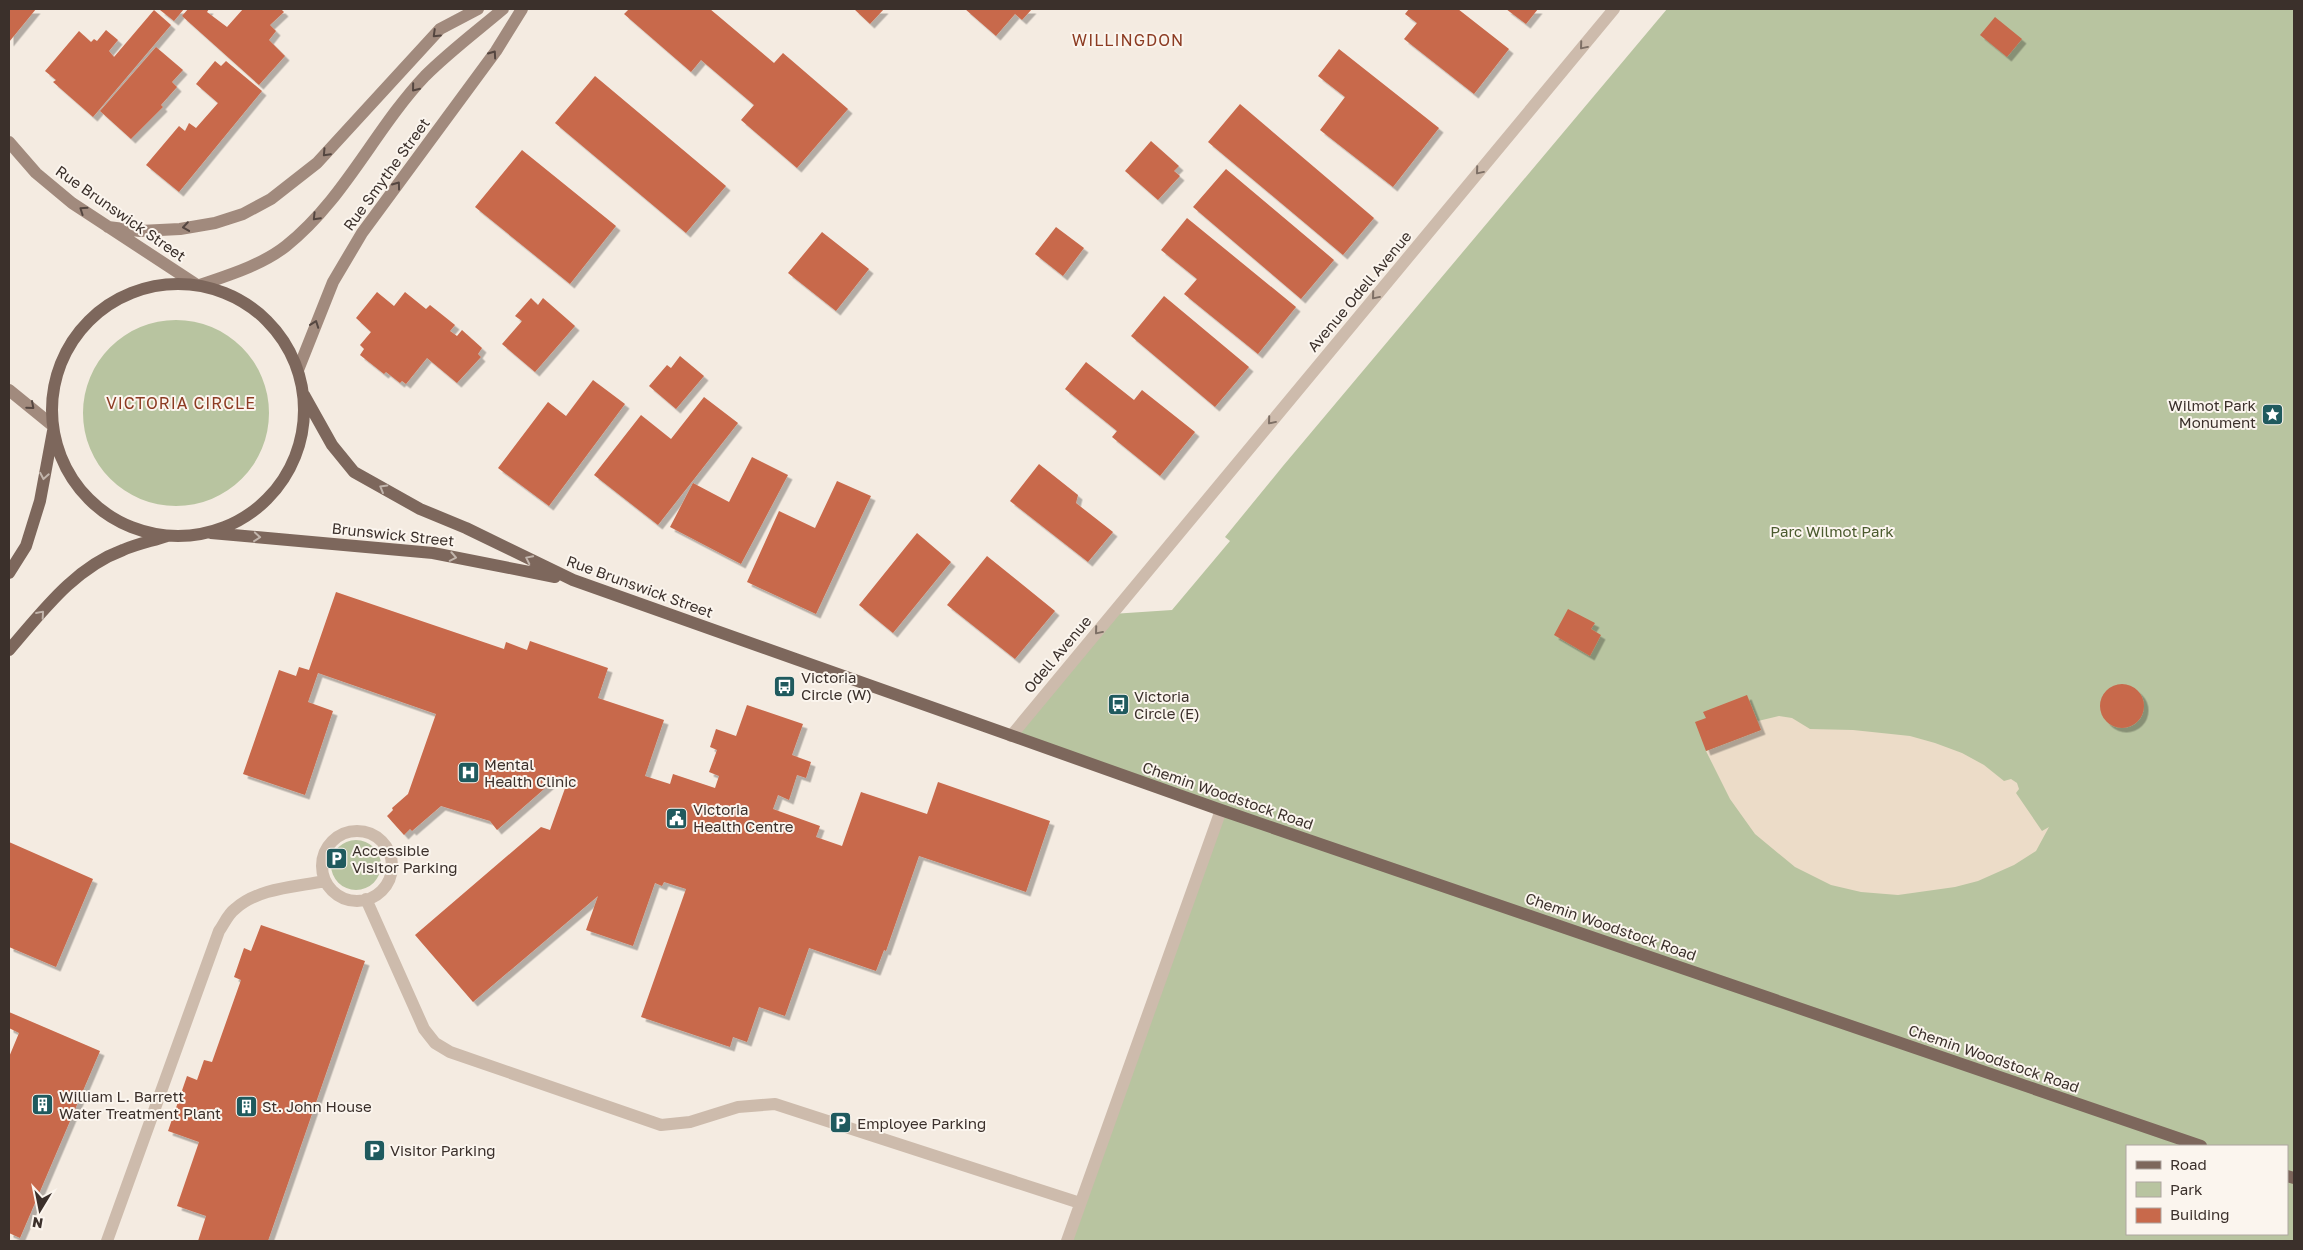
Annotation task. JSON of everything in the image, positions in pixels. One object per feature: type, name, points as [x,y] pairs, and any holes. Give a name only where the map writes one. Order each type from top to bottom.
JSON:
[{"type":"main road","points":[[108,227],[140,231],[206,224],[243,214],[271,199],[317,163],[440,29],[478,9]]},
{"type":"main road","name":"Rue Smythe Street","points":[[199,285],[260,261],[286,246],[319,214],[384,126],[426,76],[503,9]]},
{"type":"main road","name":"Rue Smythe Street","points":[[298,370],[333,282],[362,233],[496,51],[522,9]]},
{"type":"main road","name":"Rue Brunswick Street","points":[[9,142],[36,173],[72,202],[199,285]]},
{"type":"main road","points":[[9,573],[26,546],[40,500],[53,427],[52,396],[64,355],[89,320],[107,305],[127,294],[164,284],[199,285],[232,295],[260,314],[281,336],[298,370],[304,395],[304,432],[292,466],[271,497],[242,520],[208,533],[167,536],[122,550],[96,563],[74,578],[9,650]]},
{"type":"main road","points":[[9,390],[53,427],[65,466],[90,501],[126,525],[167,536]]},
{"type":"main road","name":"Rue Brunswick Street","points":[[304,395],[332,445],[354,472],[420,509],[466,528],[572,580],[1011,736]]},
{"type":"main road","name":"Brunswick Street","points":[[208,533],[433,553],[572,580]]},
{"type":"main road","name":"Chemin Woodstock Road","points":[[1011,736],[1221,810],[2198,1145]]},
{"type":"street","name":"Avenue Odell Avenue","points":[[1129,593],[1614,9]]},
{"type":"street","name":"Odell Avenue","points":[[1011,736],[1129,593]]},
{"type":"street","points":[[1066,1241],[1221,810]]},
{"type":"street","points":[[367,832],[385,845],[390,855],[392,866],[390,877],[385,887],[366,900],[342,898],[332,891],[325,881],[322,870],[322,858],[327,847],[345,833],[367,832]]},
{"type":"street","points":[[107,1241],[219,931],[234,909],[249,899],[270,892],[325,881]]},
{"type":"street","points":[[366,900],[424,1029],[435,1043],[450,1052],[661,1125],[690,1122],[738,1106],[775,1104],[1080,1204]]},
{"type":"green space","name":"Parc Wilmot Park","points":[[1667,9],[2294,9],[2294,1241],[1067,1241],[1221,810],[1011,736],[1112,614],[1172,610],[1230,541],[1225,537]]},
{"type":"green space","points":[[176,320],[212,327],[242,347],[262,377],[269,413],[262,449],[242,479],[212,499],[176,506],[140,499],[110,479],[90,449],[83,413],[90,377],[110,347],[140,327]]},
{"type":"green space","points":[[356,840],[365,842],[376,851],[381,865],[379,874],[370,885],[356,890],[347,888],[336,879],[331,865],[333,856],[342,845]]},
{"type":"shaded area","points":[[1779,716],[1792,718],[1810,729],[1853,730],[1910,736],[1962,753],[1984,765],[2004,781],[2011,779],[2017,783],[2019,789],[2016,793],[2042,831],[2049,827],[2036,851],[2014,865],[1978,881],[1955,887],[1898,895],[1861,892],[1831,885],[1795,867],[1755,834],[1730,799],[1706,751],[1761,730],[1758,721]]},
{"type":"building","points":[[9,9],[36,9],[9,42]]},
{"type":"building","points":[[184,9],[174,21],[160,10]]},
{"type":"building","points":[[188,9],[209,9],[207,12],[227,27],[243,9],[281,9],[284,12],[270,25],[276,31],[269,40],[285,56],[259,85],[182,16]]},
{"type":"building","points":[[629,9],[710,9],[774,63],[783,53],[848,109],[797,168],[741,120],[754,105],[701,60],[691,72],[624,14]]},
{"type":"building","points":[[854,9],[884,9],[870,24]]},
{"type":"building","points":[[965,9],[1032,9],[1022,20],[1015,14],[996,36]]},
{"type":"building","points":[[1409,9],[1458,9],[1509,49],[1474,94],[1404,39],[1417,23],[1405,14]]},
{"type":"building","points":[[1506,9],[1538,9],[1526,24]]},
{"type":"building","points":[[154,10],[171,25],[93,117],[53,82],[56,80],[45,71],[79,31],[91,42],[94,39],[97,41],[106,30],[118,40],[109,51],[114,57]]},
{"type":"building","points":[[1995,17],[2022,39],[2007,57],[1980,35]]},
{"type":"building","points":[[156,47],[183,70],[172,82],[177,87],[161,105],[163,107],[131,139],[100,111]]},
{"type":"building","points":[[1339,49],[1439,128],[1393,187],[1320,130],[1345,97],[1318,76]]},
{"type":"building","points":[[215,61],[221,66],[226,61],[262,91],[179,192],[146,165],[179,126],[185,131],[189,123],[196,128],[218,103],[196,84]]},
{"type":"building","points":[[595,76],[726,186],[686,233],[555,123]]},
{"type":"building","points":[[1240,104],[1374,218],[1343,255],[1208,142]]},
{"type":"building","points":[[1151,141],[1179,166],[1174,171],[1180,176],[1158,200],[1125,171]]},
{"type":"building","points":[[522,150],[616,226],[570,284],[475,207]]},
{"type":"building","points":[[1226,169],[1334,260],[1301,299],[1193,207]]},
{"type":"building","points":[[1187,218],[1296,307],[1258,354],[1184,294],[1197,279],[1161,250]]},
{"type":"building","points":[[1056,227],[1084,248],[1063,276],[1035,254]]},
{"type":"building","points":[[822,232],[869,269],[836,311],[788,273]]},
{"type":"building","points":[[377,292],[394,306],[405,292],[426,309],[430,305],[455,325],[450,331],[457,336],[462,330],[482,348],[478,354],[481,357],[457,383],[427,358],[406,384],[402,381],[400,383],[386,372],[384,374],[360,355],[364,349],[360,345],[371,332],[356,318]]},
{"type":"building","points":[[1164,296],[1249,367],[1215,407],[1131,336]]},
{"type":"building","points":[[531,298],[538,305],[543,298],[575,326],[535,372],[502,344],[522,321],[515,316]]},
{"type":"building","points":[[680,356],[704,376],[676,409],[649,386],[667,365],[671,368]]},
{"type":"building","points":[[1086,362],[1134,400],[1142,390],[1195,432],[1160,476],[1112,437],[1117,431],[1065,389]]},
{"type":"building","points":[[593,380],[625,404],[549,506],[498,468],[548,402],[566,416]]},
{"type":"building","points":[[704,397],[738,423],[658,525],[594,475],[641,415],[671,439]]},
{"type":"building","points":[[752,457],[788,475],[741,564],[670,527],[693,483],[729,502]]},
{"type":"building","points":[[1039,464],[1078,495],[1076,503],[1113,532],[1088,562],[1010,501]]},
{"type":"building","points":[[837,481],[871,496],[816,614],[747,582],[779,511],[815,528]]},
{"type":"building","points":[[917,533],[951,562],[893,633],[859,605]]},
{"type":"building","points":[[987,556],[1055,611],[1015,659],[947,605]]},
{"type":"building","name":"Victoria Health Centre","points":[[336,592],[504,649],[506,642],[527,650],[530,641],[608,668],[598,698],[664,720],[645,776],[670,784],[673,774],[715,788],[719,776],[709,772],[717,750],[710,747],[716,729],[736,736],[747,705],[803,724],[792,755],[811,762],[806,778],[797,775],[789,800],[778,795],[773,809],[820,826],[816,837],[842,846],[861,792],[927,814],[938,782],[1050,821],[1026,892],[919,856],[886,951],[884,950],[876,971],[809,948],[785,1016],[759,1007],[747,1042],[733,1037],[730,1047],[641,1017],[686,889],[664,882],[662,886],[655,883],[633,946],[586,930],[598,896],[473,1002],[415,935],[541,827],[550,830],[568,780],[559,776],[497,830],[490,821],[441,806],[412,831],[410,829],[404,835],[387,816],[393,810],[392,808],[408,794],[436,714],[318,673],[308,702],[333,711],[305,795],[243,774],[279,670],[296,676],[299,667],[309,670]]},
{"type":"building","points":[[1568,609],[1595,623],[1591,629],[1601,635],[1590,656],[1554,635]]},
{"type":"building","points":[[2126,684],[2138,690],[2143,697],[2143,715],[2138,722],[2131,727],[2118,728],[2110,725],[2103,718],[2100,702],[2103,694],[2110,687]]},
{"type":"building","points":[[1747,695],[1761,730],[1706,751],[1695,722],[1706,718],[1703,712]]},
{"type":"building","points":[[9,842],[93,879],[56,967],[9,947]]},
{"type":"building","name":"St. John House","points":[[261,925],[365,961],[268,1241],[198,1241],[206,1216],[177,1206],[199,1142],[168,1131],[187,1076],[197,1080],[204,1060],[212,1062],[241,980],[234,977],[244,948],[251,951]]},
{"type":"building","name":"William L. Barrett Water Treatment Plant","points":[[9,1012],[100,1051],[20,1238],[9,1233],[9,1057],[19,1033],[9,1028]]},
{"type":"place","name":"Wilmot Park Monument","points":[[2272,414]]},
{"type":"place","name":"Victoria Circle (W)","points":[[785,686]]},
{"type":"place","name":"Victoria Circle (E)","points":[[1118,705]]},
{"type":"place","name":"Mental Health Clinic","points":[[468,773]]},
{"type":"place","name":"Victoria Health Centre","points":[[677,818]]},
{"type":"place","name":"Accessible Visitor Parking","points":[[336,859]]},
{"type":"place","name":"William L. Barrett Water Treatment Plant","points":[[43,1105]]},
{"type":"place","name":"St. John House","points":[[246,1106]]},
{"type":"place","name":"Employee Parking","points":[[841,1123]]},
{"type":"place","name":"Visitor Parking","points":[[374,1150]]},
{"type":"district","name":"WILLINGDON","points":[[1128,40]]},
{"type":"district","name":"VICTORIA CIRCLE","points":[[181,403]]}]
